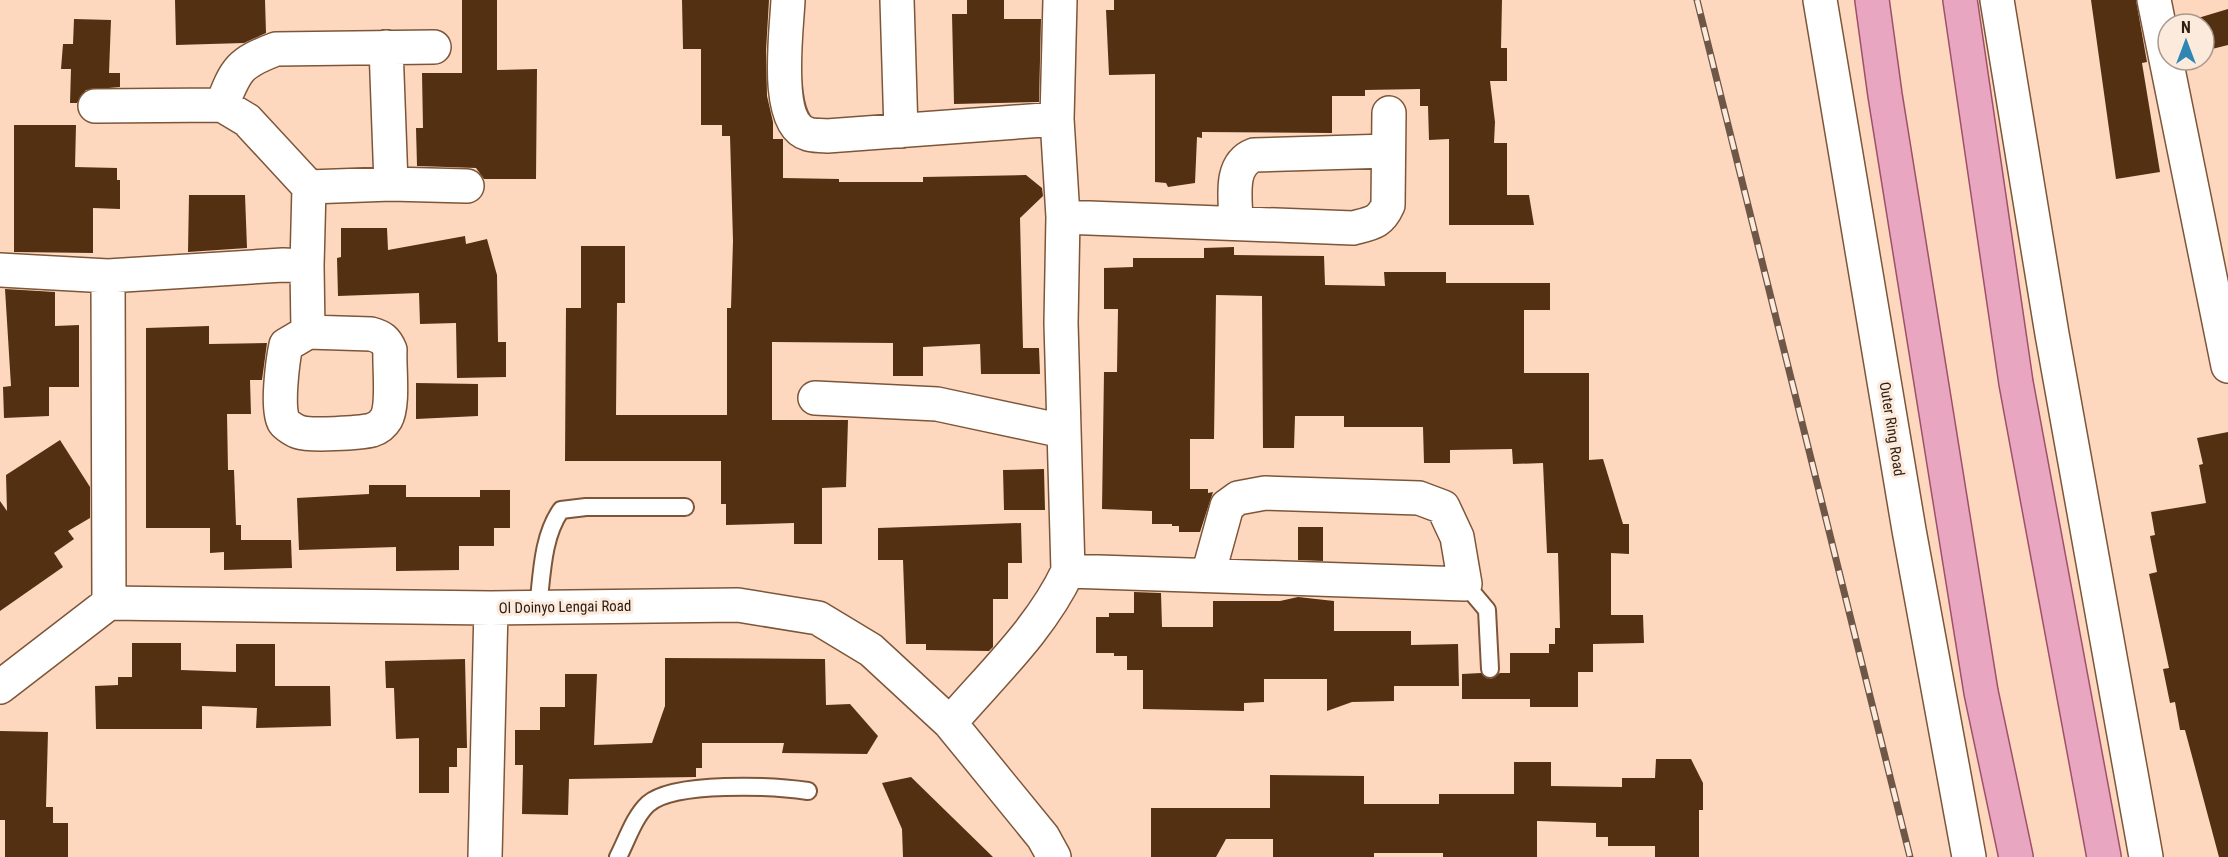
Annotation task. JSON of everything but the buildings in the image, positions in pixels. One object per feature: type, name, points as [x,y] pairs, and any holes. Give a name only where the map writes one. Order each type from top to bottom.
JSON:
[{"type":"main road","points":[[1872,0],[1885,95],[1981,692],[2016,857]]},
{"type":"main road","points":[[1960,0],[2016,383],[2104,857]]},
{"type":"street","points":[[788,0],[784,96],[794,123],[806,134],[827,136],[1057,119]]},
{"type":"street","points":[[897,0],[901,131]]},
{"type":"street","points":[[950,723],[1033,627],[1057,595],[1068,572],[1060,323],[1063,217],[1057,119],[1060,0]]},
{"type":"street","name":"Outer Ring Road","points":[[1820,0],[1909,530],[1969,857]]},
{"type":"street","points":[[1997,0],[2052,334],[2146,857]]},
{"type":"street","points":[[2154,0],[2228,366]]},
{"type":"street","points":[[386,47],[391,184]]},
{"type":"street","points":[[222,105],[235,73],[252,58],[276,49],[434,47]]},
{"type":"street","points":[[95,106],[222,105],[247,120],[309,187],[308,332]]},
{"type":"street","points":[[1063,217],[1353,228],[1370,223],[1382,218],[1388,205],[1389,114]]},
{"type":"street","points":[[1236,223],[1236,182],[1238,169],[1245,158],[1254,155],[1388,151]]},
{"type":"street","points":[[309,187],[391,184],[467,186]]},
{"type":"street","points":[[0,270],[108,276],[283,265],[307,266]]},
{"type":"street","points":[[0,687],[109,603],[108,276]]},
{"type":"street","points":[[814,398],[937,404],[1063,431]]},
{"type":"street","points":[[1068,572],[1465,584],[1456,537],[1443,507],[1419,498],[1289,493],[1247,496],[1238,498],[1227,506],[1208,575]]},
{"type":"street","name":"Ol Doinyo Lengai Road","points":[[109,603],[491,608],[738,605],[818,618],[871,650],[950,723],[1043,837],[1054,857]]},
{"type":"street","points":[[486,857],[491,608]]},
{"type":"lane","points":[[538,608],[544,557],[552,522],[561,510],[586,507],[685,507]]},
{"type":"lane","points":[[1465,584],[1486,610],[1490,669]]},
{"type":"lane","points":[[618,857],[638,817],[649,803],[670,794],[769,785],[808,790]]},
{"type":"railway","points":[[1697,0],[1910,857]]}]
